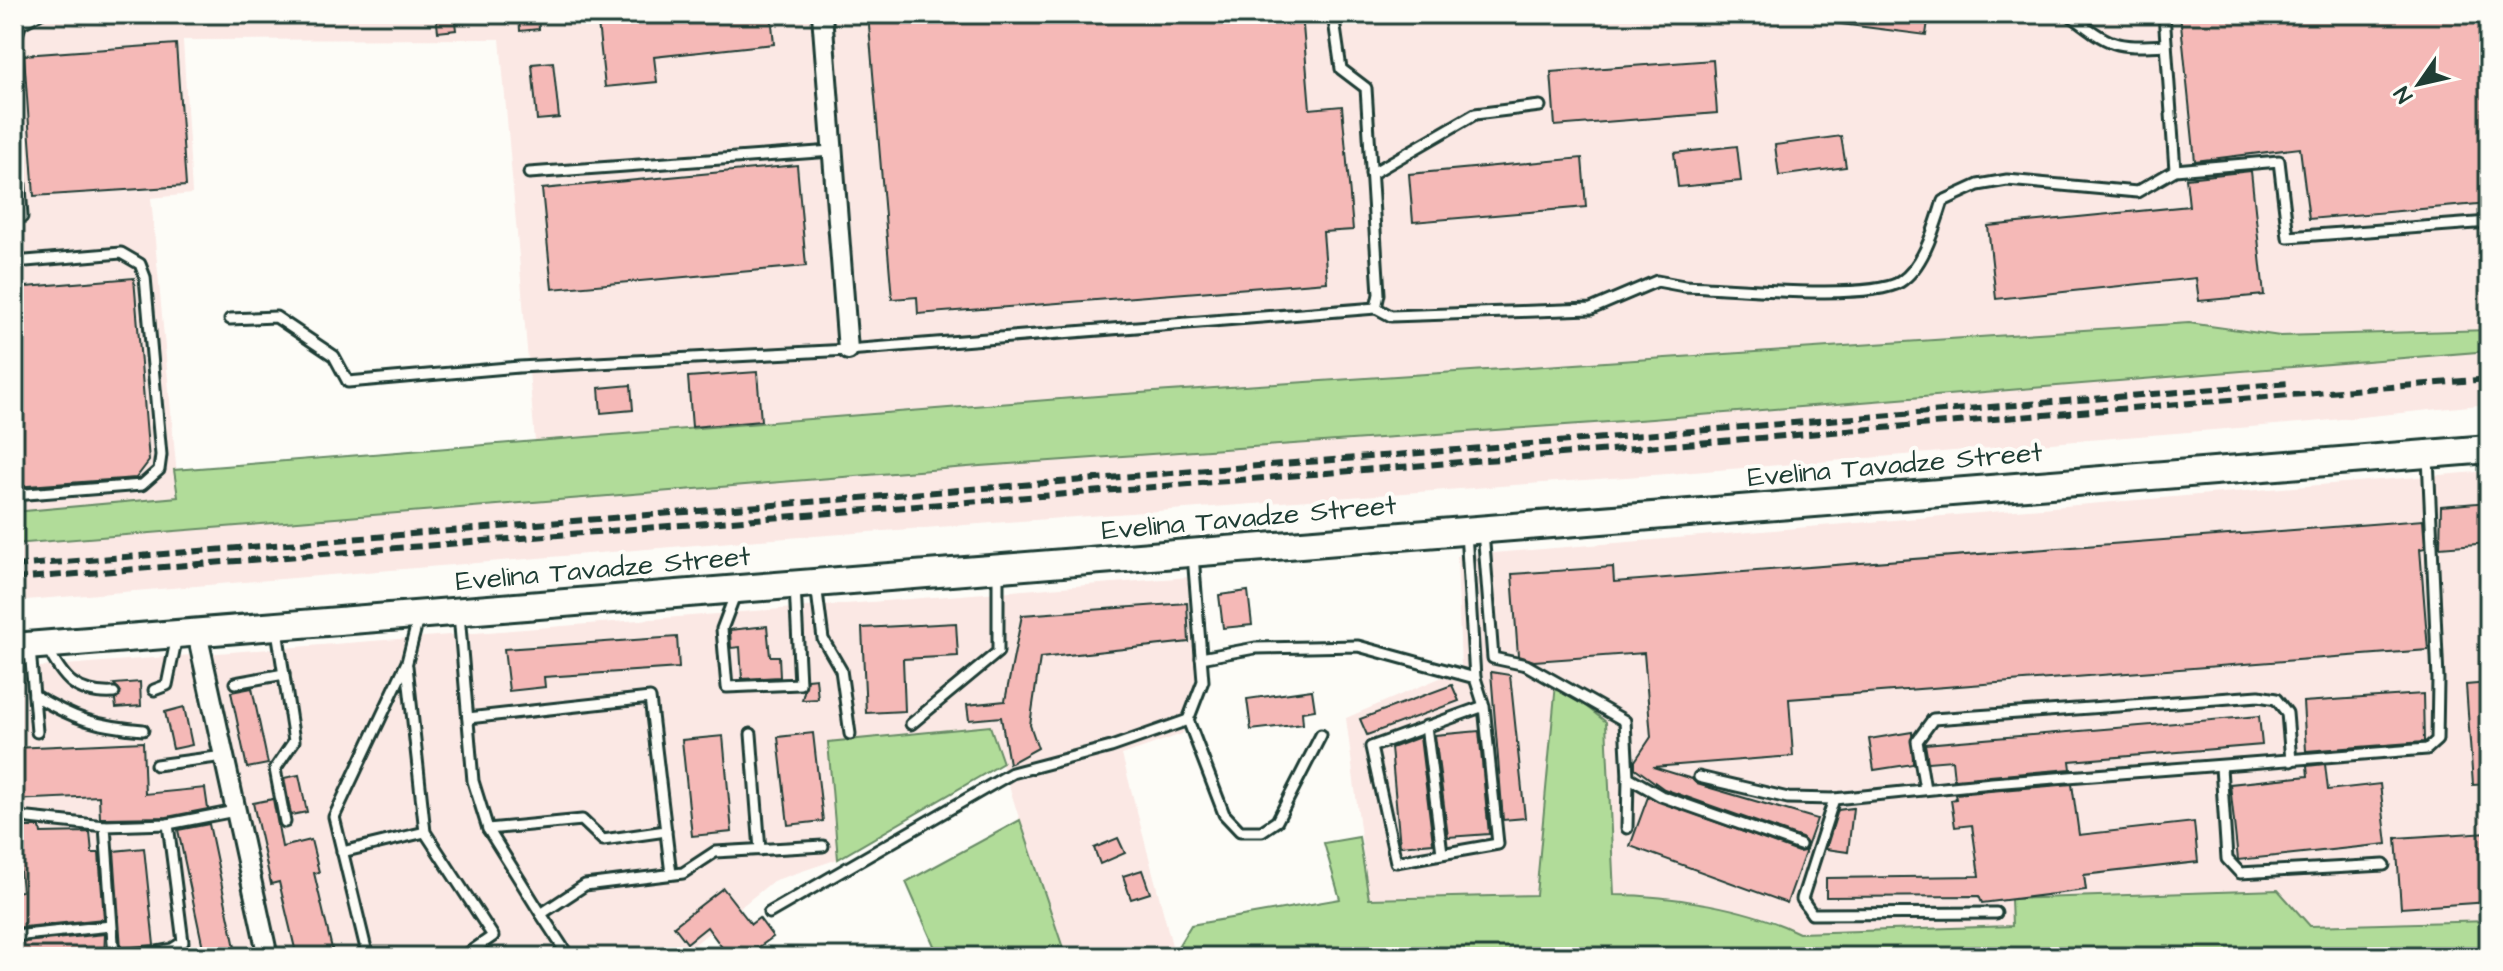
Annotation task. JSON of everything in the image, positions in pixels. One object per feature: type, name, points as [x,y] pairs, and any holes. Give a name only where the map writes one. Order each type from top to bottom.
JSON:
[{"type":"main road","name":"Evelina Tavadze Street","points":[[30,646],[2489,449]]},
{"type":"street","points":[[822,14],[848,350]]},
{"type":"street","points":[[187,634],[224,756],[268,957]]},
{"type":"lane","points":[[14,44],[17,27],[39,14]]},
{"type":"lane","points":[[1333,14],[1341,69],[1366,88],[1379,294],[1376,308]]},
{"type":"lane","points":[[2069,14],[2102,39],[2121,48],[2166,45]]},
{"type":"lane","points":[[2164,14],[2175,170]]},
{"type":"lane","points":[[14,92],[22,217],[14,218]]},
{"type":"lane","points":[[1371,174],[1475,114],[1540,106]]},
{"type":"lane","points":[[529,173],[833,151]]},
{"type":"lane","points":[[230,319],[276,317],[334,356],[348,382],[519,367],[848,350],[1376,308],[1391,316],[1591,309],[1657,281],[1684,286],[1862,291],[1900,282],[1927,249],[1943,201],[1978,185],[2007,180],[2137,192],[2175,170],[2279,161],[2288,237],[2489,222]]},
{"type":"lane","points":[[14,262],[121,253],[140,264],[145,277],[161,455],[159,470],[142,485],[14,495]]},
{"type":"lane","points":[[1699,777],[1788,798],[1834,799],[2427,749],[2437,740],[2428,454]]},
{"type":"lane","points":[[1474,532],[1475,678],[1484,706],[1498,844],[1396,862],[1371,747],[1484,706]]},
{"type":"lane","points":[[1474,532],[1493,658],[1526,665],[1625,721],[1627,828]]},
{"type":"lane","points":[[1193,554],[1203,681],[1188,720],[1224,814],[1240,831],[1262,831],[1277,821],[1321,735]]},
{"type":"lane","points":[[911,724],[998,652],[998,570]]},
{"type":"lane","points":[[736,591],[722,629],[727,687],[800,684],[805,585]]},
{"type":"lane","points":[[805,585],[823,639],[841,670],[850,734]]},
{"type":"lane","points":[[459,613],[473,781],[488,829],[569,957]]},
{"type":"lane","points":[[368,957],[334,817],[407,662],[419,616]]},
{"type":"lane","points":[[276,627],[294,741],[275,769],[285,822]]},
{"type":"lane","points":[[154,690],[167,685],[187,634]]},
{"type":"lane","points":[[30,646],[76,688],[114,693]]},
{"type":"lane","points":[[30,646],[37,732]]},
{"type":"lane","points":[[1201,658],[1255,648],[1358,646],[1475,678]]},
{"type":"lane","points":[[407,662],[425,832],[493,936],[463,957]]},
{"type":"lane","points":[[235,683],[284,674]]},
{"type":"lane","points":[[34,695],[69,716],[100,726],[143,730]]},
{"type":"lane","points":[[1925,789],[1917,741],[1933,719],[2259,696],[2276,699],[2287,713],[2291,761]]},
{"type":"lane","points":[[468,718],[650,698],[671,874]]},
{"type":"lane","points":[[769,913],[1012,773],[1111,747],[1188,720]]},
{"type":"lane","points":[[1426,726],[1442,853]]},
{"type":"lane","points":[[751,734],[760,850]]},
{"type":"lane","points":[[156,765],[224,756]]},
{"type":"lane","points":[[2221,767],[2227,859],[2240,873],[2384,865]]},
{"type":"lane","points":[[1628,777],[1661,796],[1800,845]]},
{"type":"lane","points":[[1834,799],[1802,899],[1812,914],[1996,913]]},
{"type":"lane","points":[[29,818],[105,826],[168,824],[235,811]]},
{"type":"lane","points":[[488,829],[582,820],[603,840],[666,831]]},
{"type":"lane","points":[[130,957],[172,949],[183,942],[168,824]]},
{"type":"lane","points":[[105,826],[114,957]]},
{"type":"lane","points":[[342,852],[425,832]]},
{"type":"lane","points":[[541,914],[585,885],[683,873],[715,852],[823,846]]},
{"type":"lane","points":[[14,936],[111,926]]},
{"type":"path","points":[[1989,951],[2022,957]]},
{"type":"shaded area","points":[[14,14],[2489,14],[2489,330],[2280,336],[2189,323],[1110,395],[535,441],[500,39],[183,40],[192,194],[151,198],[179,497],[14,512]]},
{"type":"shaded area","points":[[2489,351],[2489,404],[2312,422],[1681,473],[732,542],[14,601],[14,544],[980,466],[1652,419]]},
{"type":"shaded area","points":[[2489,471],[2489,921],[2310,926],[2278,890],[2011,899],[2013,926],[1799,933],[1771,919],[1647,895],[1614,895],[1606,722],[1556,684],[1537,896],[1369,899],[1346,718],[1461,669],[1457,556]]},
{"type":"shaded area","points":[[1202,576],[1209,686],[1182,734],[1122,755],[1174,953],[1147,957],[1063,957],[990,726],[828,742],[838,859],[773,881],[679,957],[14,957],[14,669]]},
{"type":"green space","points":[[2189,323],[2280,336],[2489,330],[2489,351],[1652,419],[980,466],[14,544],[14,512],[178,497],[174,470],[1110,395]]},
{"type":"green space","points":[[1556,683],[1606,722],[1614,895],[1660,897],[1734,910],[1799,933],[2012,926],[2011,899],[2278,890],[2310,926],[2489,921],[2489,957],[1147,957],[1174,953],[1191,925],[1340,899],[1324,843],[1359,837],[1369,899],[1536,895]]},
{"type":"green space","points":[[990,726],[1003,763],[838,859],[828,742]]},
{"type":"green space","points":[[1020,820],[1066,957],[939,957],[906,882]]},
{"type":"building","points":[[436,14],[454,14],[456,30],[438,32]]},
{"type":"building","points":[[519,14],[538,14],[539,29],[520,31]]},
{"type":"building","points":[[597,14],[649,14],[650,18],[771,14],[774,44],[654,57],[657,82],[605,87]]},
{"type":"building","points":[[868,14],[1302,14],[1310,109],[1342,106],[1353,230],[1323,232],[1327,282],[918,314],[917,297],[892,299]]},
{"type":"building","points":[[1834,14],[1929,14],[1926,35],[1834,23]]},
{"type":"building","points":[[2180,14],[2489,14],[2489,203],[2309,219],[2300,148],[2195,161]]},
{"type":"building","points":[[176,44],[186,186],[34,196],[24,55]]},
{"type":"building","points":[[1713,60],[1717,113],[1555,126],[1551,72]]},
{"type":"building","points":[[553,62],[559,118],[537,120],[532,64]]},
{"type":"building","points":[[1841,136],[1846,167],[1779,176],[1775,145]]},
{"type":"building","points":[[1737,146],[1741,181],[1678,187],[1674,153]]},
{"type":"building","points":[[1582,158],[1586,207],[1413,222],[1409,174]]},
{"type":"building","points":[[797,165],[806,266],[552,289],[542,189]]},
{"type":"building","points":[[2251,171],[2264,295],[2199,301],[2196,278],[1996,299],[1988,226],[2189,206],[2186,178]]},
{"type":"building","points":[[134,278],[149,461],[136,478],[14,487],[14,288]]},
{"type":"building","points":[[757,372],[761,421],[692,427],[688,377]]},
{"type":"building","points":[[631,385],[633,410],[601,413],[599,388]]},
{"type":"building","points":[[2489,502],[2489,543],[2440,547],[2441,506]]},
{"type":"building","points":[[2423,520],[2425,548],[2420,549],[2428,650],[1789,699],[1793,756],[1653,767],[1692,779],[1697,784],[1817,819],[1787,903],[1630,846],[1648,797],[1798,852],[1804,851],[1807,844],[1802,838],[1664,789],[1635,768],[1635,761],[1651,737],[1644,653],[1534,661],[1518,656],[1512,574],[1613,567],[1614,582]]},
{"type":"building","points":[[1248,591],[1252,625],[1223,628],[1219,595]]},
{"type":"building","points":[[1187,603],[1189,642],[1040,658],[1030,725],[1038,748],[1009,764],[1001,717],[969,720],[967,705],[1005,701],[1022,615]]},
{"type":"building","points":[[956,623],[958,656],[903,659],[905,711],[866,713],[862,628]]},
{"type":"building","points":[[767,626],[770,656],[779,656],[780,677],[742,679],[740,647],[731,648],[730,630]]},
{"type":"building","points":[[677,637],[679,668],[544,677],[545,687],[509,691],[504,649]]},
{"type":"building","points":[[1491,672],[1510,675],[1525,818],[1503,820]]},
{"type":"building","points":[[816,678],[818,699],[802,700],[807,679]]},
{"type":"building","points":[[140,682],[141,706],[116,708],[115,700],[121,692],[114,684]]},
{"type":"building","points":[[2489,683],[2489,784],[2473,785],[2466,685]]},
{"type":"building","points":[[1452,685],[1459,701],[1367,735],[1360,719]]},
{"type":"building","points":[[252,688],[268,764],[247,768],[231,692]]},
{"type":"building","points":[[1312,690],[1315,710],[1302,712],[1303,724],[1251,730],[1247,699]]},
{"type":"building","points":[[2423,694],[2424,742],[2306,751],[2303,702]]},
{"type":"building","points":[[184,707],[192,745],[173,749],[165,712]]},
{"type":"building","points":[[2259,716],[2262,745],[2070,761],[2071,769],[1954,779],[1952,760],[1928,762],[1925,744]]},
{"type":"building","points":[[1479,731],[1489,834],[1448,837],[1435,735]]},
{"type":"building","points":[[1912,732],[1913,764],[1874,770],[1869,739]]},
{"type":"building","points":[[813,733],[823,821],[788,825],[778,737]]},
{"type":"building","points":[[723,736],[732,832],[692,836],[682,740]]},
{"type":"building","points":[[1420,737],[1433,843],[1400,846],[1391,748]]},
{"type":"building","points":[[143,742],[145,794],[205,788],[208,809],[167,817],[100,818],[99,796],[14,800],[14,748]]},
{"type":"building","points":[[2325,764],[2328,790],[2380,784],[2387,844],[2238,860],[2230,784],[2308,776],[2307,766]]},
{"type":"building","points":[[299,775],[307,812],[291,815],[284,778]]},
{"type":"building","points":[[2072,784],[2079,835],[2194,822],[2198,862],[2084,875],[2086,890],[1982,903],[1979,896],[1826,897],[1826,878],[1979,876],[1972,825],[1955,827],[1951,800],[1956,799],[1955,794]]},
{"type":"building","points":[[273,799],[282,847],[311,840],[319,872],[314,873],[334,957],[297,957],[279,882],[271,884],[253,803]]},
{"type":"building","points":[[1853,808],[1848,852],[1826,849],[1838,810]]},
{"type":"building","points":[[209,824],[237,957],[205,957],[178,830]]},
{"type":"building","points":[[16,827],[40,827],[41,833],[90,832],[92,853],[99,853],[104,919],[14,928],[14,892],[22,891]]},
{"type":"building","points":[[2489,832],[2489,902],[2401,908],[2396,838]]},
{"type":"building","points":[[1118,838],[1125,853],[1100,864],[1094,848]]},
{"type":"building","points":[[144,848],[154,945],[121,948],[114,851]]},
{"type":"building","points":[[1142,870],[1150,893],[1131,899],[1123,876]]},
{"type":"building","points":[[723,888],[751,924],[759,918],[773,937],[745,957],[729,957],[707,927],[687,943],[674,926]]},
{"type":"building","points":[[105,934],[104,957],[14,957],[14,943]]},
{"type":"railway","points":[[14,579],[2489,379]]},
{"type":"railway","points":[[14,566],[2290,383]]}]
